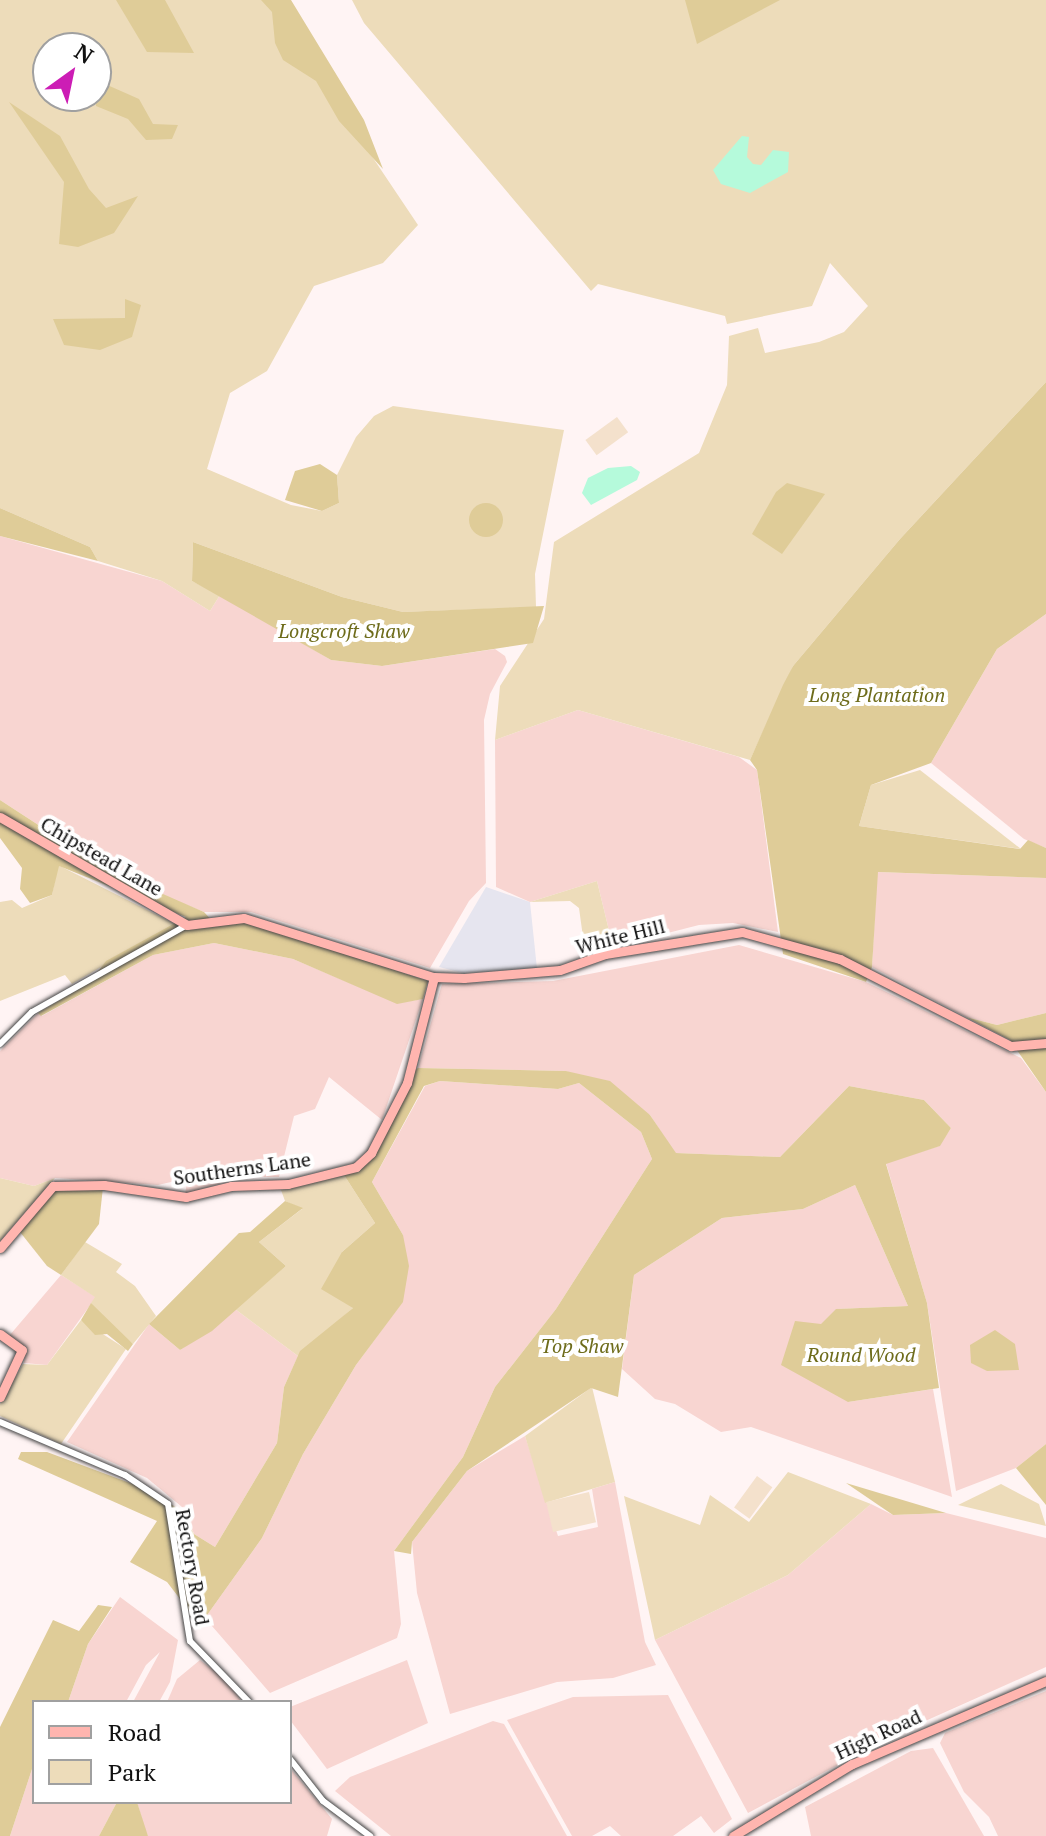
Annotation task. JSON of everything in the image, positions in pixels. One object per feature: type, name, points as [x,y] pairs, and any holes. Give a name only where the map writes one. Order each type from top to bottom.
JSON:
[{"type":"street","name":"Chipstead Lane","points":[[0,817],[187,925]]},
{"type":"street","name":"White Hill","points":[[187,925],[244,918],[434,977],[560,970],[605,954],[742,932],[840,959],[1011,1046],[1046,1043]]},
{"type":"street","points":[[0,1044],[32,1012],[187,925]]},
{"type":"street","name":"Southerns Lane","points":[[0,1248],[53,1186],[104,1185],[186,1197],[231,1186],[288,1184],[356,1167],[371,1153],[407,1083],[434,977]]},
{"type":"street","points":[[0,1334],[22,1350],[0,1397]]},
{"type":"street","name":"Rectory Road","points":[[0,1422],[125,1475],[168,1504],[190,1641],[232,1679],[248,1700]]},
{"type":"street","name":"High Road","points":[[733,1836],[852,1764],[1046,1681]]},
{"type":"street","points":[[292,1762],[323,1801],[370,1836]]},
{"type":"shaded area","points":[[742,136],[749,137],[747,157],[753,164],[761,165],[773,150],[789,152],[788,172],[750,193],[721,184],[713,170]]},
{"type":"shaded area","points":[[617,417],[628,432],[597,455],[585,440]]},
{"type":"shaded area","points":[[631,466],[640,472],[637,480],[591,505],[582,493],[588,478],[608,468]]},
{"type":"shaded area","points":[[0,536],[162,581],[210,611],[220,595],[331,660],[382,666],[495,649],[505,656],[507,662],[490,694],[484,720],[486,883],[469,901],[430,968],[251,912],[204,912],[106,869],[0,800]]},
{"type":"shaded area","points":[[1046,614],[1046,848],[1024,839],[931,763],[997,649]]},
{"type":"shaded area","points":[[578,710],[739,757],[757,770],[778,932],[733,923],[699,925],[613,947],[597,881],[530,902],[496,887],[495,740]]},
{"type":"shaded area","points":[[877,872],[1046,878],[1046,1013],[997,1025],[966,1017],[872,967]]},
{"type":"shaded area","points":[[486,887],[530,902],[537,969],[463,973],[439,967]]},
{"type":"shaded area","points":[[214,943],[293,959],[397,1003],[423,999],[382,1120],[329,1077],[315,1109],[294,1116],[279,1177],[243,1177],[185,1194],[188,1178],[158,1185],[55,1178],[34,1186],[0,1178],[0,1051],[38,1013],[42,1016],[153,955]]},
{"type":"shaded area","points":[[739,945],[866,982],[1021,1058],[1046,1092],[1046,1444],[1016,1468],[956,1491],[927,1303],[886,1163],[939,1146],[951,1128],[924,1100],[849,1086],[780,1157],[675,1153],[650,1115],[566,1071],[418,1068],[442,984],[553,981]]},
{"type":"shaded area","points":[[440,1081],[558,1089],[579,1083],[641,1132],[652,1159],[556,1309],[495,1387],[463,1457],[394,1551],[401,1624],[397,1638],[270,1693],[205,1618],[262,1538],[303,1454],[356,1365],[403,1301],[403,1235],[372,1182],[425,1086]]},
{"type":"shaded area","points":[[855,1185],[908,1306],[837,1309],[848,1402],[933,1389],[952,1497],[751,1427],[721,1432],[675,1404],[655,1399],[622,1369],[634,1275],[722,1218],[803,1209]]},
{"type":"shaded area","points":[[61,1275],[96,1297],[47,1365],[24,1363],[25,1348],[9,1336]]},
{"type":"shaded area","points":[[235,1309],[298,1356],[284,1387],[277,1443],[215,1547],[194,1534],[182,1507],[147,1478],[67,1442],[149,1324],[180,1350]]},
{"type":"shaded area","points":[[525,1436],[558,1536],[598,1527],[592,1489],[615,1482],[645,1642],[656,1665],[613,1678],[557,1682],[450,1714],[417,1593],[412,1542],[467,1471]]},
{"type":"shaded area","points":[[757,1476],[772,1487],[749,1519],[734,1508]]},
{"type":"shaded area","points":[[589,1492],[596,1522],[553,1532],[546,1502]]},
{"type":"shaded area","points":[[871,1504],[893,1515],[946,1513],[1046,1538],[1046,1667],[894,1735],[748,1813],[655,1640],[788,1575]]},
{"type":"shaded area","points":[[120,1597],[178,1640],[170,1682],[160,1700],[134,1700],[160,1652],[146,1665],[127,1700],[69,1700],[88,1644]]},
{"type":"shaded area","points":[[200,1660],[226,1680],[241,1700],[168,1700],[177,1679]]},
{"type":"shaded area","points":[[407,1660],[428,1723],[327,1769],[292,1723],[292,1706]]},
{"type":"shaded area","points":[[1046,1691],[1046,1836],[998,1836],[989,1817],[964,1792],[940,1743],[945,1733]]},
{"type":"shaded area","points":[[668,1695],[732,1819],[714,1833],[701,1816],[673,1836],[621,1836],[610,1826],[592,1836],[572,1836],[507,1720],[573,1697]]},
{"type":"shaded area","points":[[493,1721],[504,1724],[567,1836],[391,1836],[335,1791],[350,1777]]},
{"type":"shaded area","points":[[933,1748],[984,1836],[811,1836],[805,1807],[911,1751]]},
{"type":"shaded area","points":[[32,1769],[32,1804],[116,1804],[99,1836],[10,1836]]},
{"type":"shaded area","points":[[292,1770],[332,1819],[327,1836],[148,1836],[138,1804],[292,1804]]},
{"type":"green space","points":[[0,0],[267,0],[418,225],[383,263],[314,286],[267,371],[230,393],[207,469],[291,505],[322,511],[339,503],[337,475],[356,437],[374,416],[393,406],[564,430],[535,574],[536,607],[403,612],[342,597],[193,542],[192,581],[220,595],[210,611],[162,581],[98,561],[90,547],[0,508]]},
{"type":"green space","points":[[116,0],[165,0],[194,53],[147,52]]},
{"type":"green space","points":[[261,0],[291,0],[364,120],[383,169],[339,121],[316,81],[283,60],[275,43],[272,12]]},
{"type":"green space","points":[[352,0],[1046,0],[1046,382],[900,539],[793,666],[750,760],[578,710],[495,740],[500,686],[544,619],[554,542],[699,453],[727,385],[729,336],[758,328],[765,353],[819,342],[844,332],[868,306],[830,263],[812,306],[727,324],[725,316],[598,284],[591,291],[364,23]]},
{"type":"green space","points":[[685,0],[780,0],[697,44]]},
{"type":"green space","points":[[112,87],[139,99],[153,124],[178,125],[172,139],[146,140],[128,119],[111,112]]},
{"type":"green space","points":[[9,102],[60,136],[89,189],[106,208],[138,196],[114,233],[78,247],[59,244],[64,182]]},
{"type":"green space","points":[[125,299],[141,305],[132,337],[100,350],[64,345],[53,319],[125,318]]},
{"type":"green space","name":"Long Plantation","points":[[1046,382],[1046,614],[997,649],[931,763],[871,785],[859,826],[1020,849],[1028,840],[1046,848],[1046,878],[878,872],[872,967],[866,982],[783,954],[757,770],[750,760],[783,685],[793,666],[900,539]]},
{"type":"green space","points":[[320,464],[337,475],[339,503],[322,511],[285,500],[295,471]]},
{"type":"green space","points":[[787,483],[825,494],[782,554],[752,534],[776,492]]},
{"type":"green space","points":[[486,503],[498,508],[503,520],[498,532],[486,537],[474,532],[469,520],[474,508]]},
{"type":"green space","points":[[0,508],[90,547],[98,561],[0,536]]},
{"type":"green space","name":"Longcroft Shaw","points":[[193,542],[342,597],[403,612],[544,606],[533,643],[382,666],[331,660],[192,581]]},
{"type":"green space","points":[[920,770],[1021,849],[859,826],[871,785]]},
{"type":"green space","points":[[0,800],[106,869],[204,912],[216,925],[244,921],[428,981],[423,999],[397,1004],[293,959],[214,943],[153,955],[41,1016],[38,1013],[89,983],[106,961],[186,917],[59,866],[52,895],[30,903],[20,889],[22,868],[0,838]]},
{"type":"green space","points":[[58,865],[175,924],[72,984],[65,975],[0,1001],[0,902],[12,900],[22,908],[52,895]]},
{"type":"green space","points":[[597,881],[613,947],[586,959],[579,908],[570,901],[530,902]]},
{"type":"green space","points":[[1046,1013],[1046,1092],[1010,1040],[966,1017],[997,1025]]},
{"type":"green space","points":[[418,1068],[566,1071],[610,1081],[650,1115],[676,1153],[780,1157],[849,1086],[924,1100],[951,1128],[940,1146],[886,1164],[927,1303],[939,1388],[848,1402],[781,1365],[795,1321],[821,1324],[836,1309],[908,1306],[855,1185],[803,1209],[722,1218],[634,1275],[618,1397],[591,1388],[467,1471],[412,1542],[411,1554],[394,1551],[463,1457],[495,1387],[556,1309],[652,1159],[641,1132],[579,1083],[558,1089],[440,1081],[424,1086],[372,1182],[403,1235],[409,1266],[403,1302],[356,1365],[303,1454],[262,1538],[200,1625],[167,1582],[130,1562],[157,1521],[18,1459],[21,1452],[47,1452],[138,1486],[181,1510],[194,1534],[215,1547],[277,1443],[284,1387],[300,1351],[353,1308],[321,1289],[342,1252],[375,1223],[344,1175],[372,1156],[411,1073]]},
{"type":"green space","points":[[344,1175],[375,1223],[342,1252],[353,1308],[298,1356],[235,1309],[286,1266],[259,1242],[302,1209],[285,1201],[281,1190]]},
{"type":"green space","points":[[0,1178],[34,1186],[55,1178],[0,1241]]},
{"type":"green space","points":[[103,1187],[99,1224],[61,1275],[47,1266],[20,1232],[54,1189]]},
{"type":"green space","points":[[285,1201],[303,1208],[259,1242],[286,1266],[212,1331],[180,1350],[149,1324],[239,1233],[250,1232]]},
{"type":"green space","points":[[85,1242],[122,1264],[116,1272],[135,1286],[156,1316],[133,1344],[96,1314],[91,1303],[95,1297],[61,1275]]},
{"type":"green space","points":[[91,1303],[133,1344],[128,1351],[107,1334],[95,1335],[81,1320]]},
{"type":"green space","points":[[81,1320],[126,1349],[61,1444],[0,1416],[0,1404],[23,1364],[47,1365]]},
{"type":"green space","points":[[995,1330],[1015,1344],[1019,1370],[987,1371],[971,1363],[970,1345]]},
{"type":"green space","points":[[592,1387],[615,1482],[545,1503],[525,1436]]},
{"type":"green space","points":[[1046,1444],[1046,1505],[1016,1468]]},
{"type":"green space","points":[[788,1472],[871,1504],[788,1575],[655,1640],[624,1496],[700,1525],[710,1495],[749,1522]]},
{"type":"green space","points":[[846,1483],[946,1513],[893,1515]]},
{"type":"green space","points":[[1001,1484],[1039,1504],[1046,1526],[958,1505]]},
{"type":"green space","points":[[98,1605],[112,1607],[88,1644],[69,1700],[32,1700],[32,1769],[10,1836],[0,1836],[0,1727],[53,1620],[79,1631]]},
{"type":"green space","points":[[116,1804],[138,1804],[148,1836],[99,1836]]},
{"type":"park label","name":"Top Shaw","points":[[582,1345]]},
{"type":"park label","name":"Round Wood","points":[[861,1354]]}]
